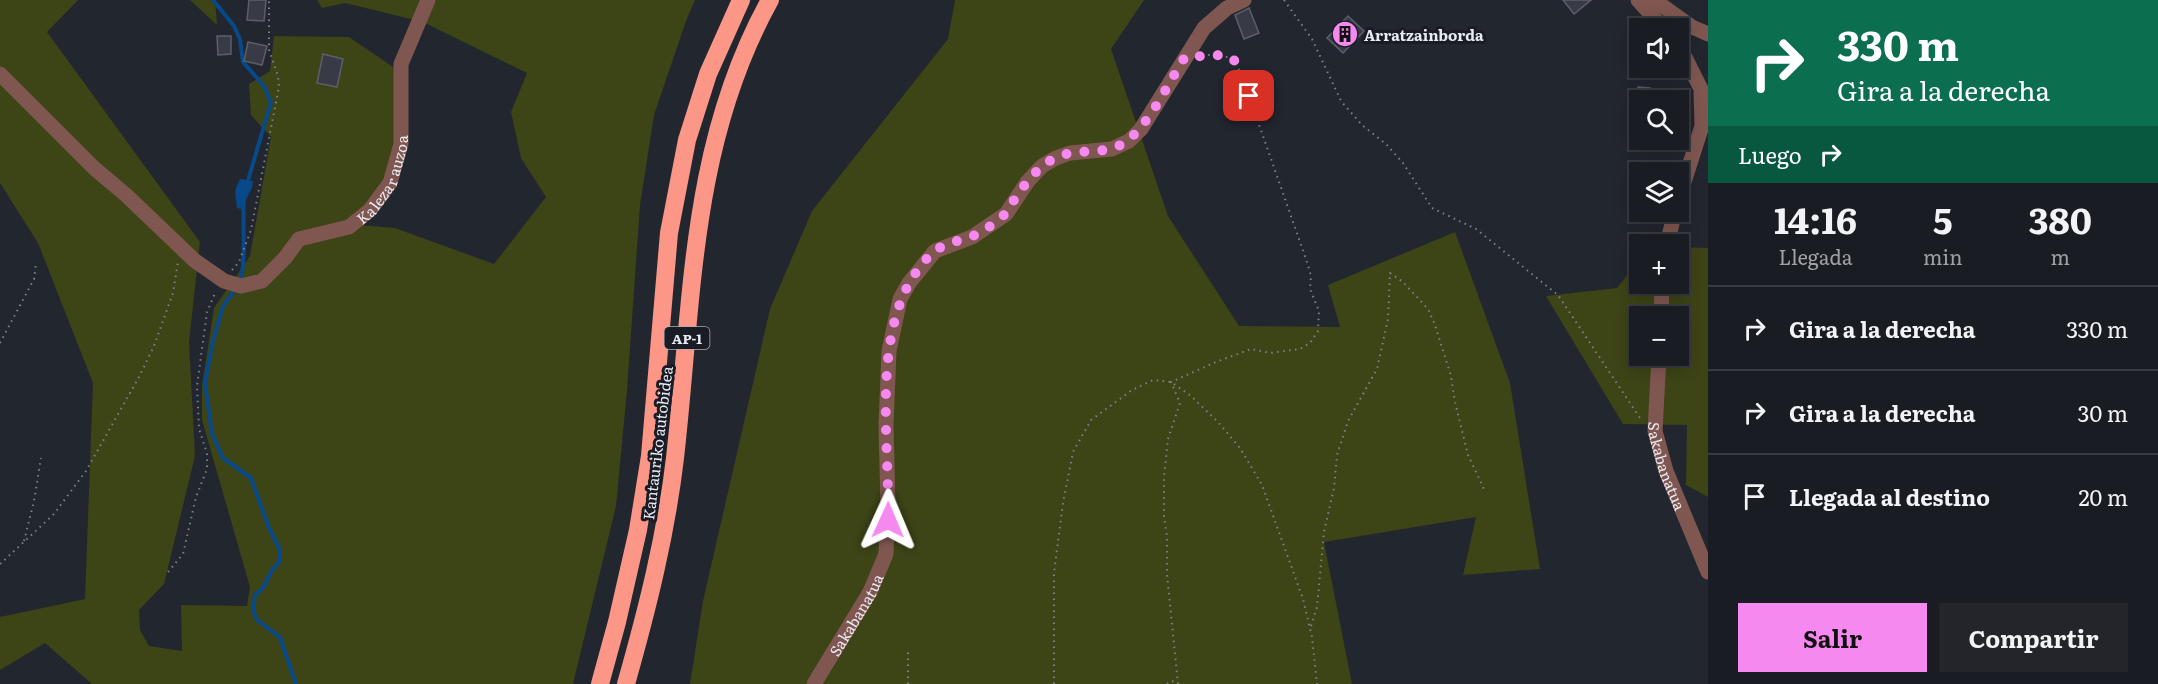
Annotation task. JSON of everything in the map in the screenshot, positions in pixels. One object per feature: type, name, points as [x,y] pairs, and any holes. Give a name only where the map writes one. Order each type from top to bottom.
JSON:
[{"type":"highway","name":"Kantauriko autobidea","points":[[600,684],[638,530],[650,456],[669,233],[687,140],[708,74],[741,0]]},
{"type":"highway","name":"Kantauriko autobidea","points":[[626,684],[642,629],[663,535],[677,439],[696,235],[713,145],[731,83],[770,0]]},
{"type":"street","name":"Kalezar auzoa","points":[[181,248],[224,281],[235,284],[262,281],[285,258],[299,239],[349,227],[370,210],[390,183],[401,144],[401,64],[428,0]]},
{"type":"street","name":"Sakabanatua","points":[[814,684],[870,592],[886,554],[888,474],[886,425],[889,351],[900,299],[909,283],[935,251],[972,237],[1006,214],[1028,181],[1042,166],[1070,153],[1112,149],[1129,141],[1142,129],[1204,28],[1227,8],[1244,0]]},
{"type":"street","points":[[1638,0],[1653,18]]},
{"type":"street","points":[[1654,0],[1692,27],[1708,34]]},
{"type":"street","points":[[1689,65],[1701,89],[1702,126],[1689,167]]},
{"type":"street","points":[[0,74],[94,168],[181,248]]},
{"type":"street","name":"Sakabanatua","points":[[1659,366],[1656,435],[1666,471],[1708,572]]},
{"type":"path","points":[[1284,0],[1312,39],[1341,100],[1362,125],[1370,129],[1403,163],[1432,208],[1476,229],[1558,295],[1635,413],[1656,435]]},
{"type":"path","points":[[1172,382],[1251,349],[1270,353],[1300,349],[1310,343],[1318,331],[1319,311],[1310,289],[1311,276],[1306,259],[1258,121],[1234,60],[1224,55],[1185,57]]},
{"type":"path","points":[[0,564],[49,520],[79,482],[139,377],[154,346],[173,292],[181,248]]},
{"type":"path","points":[[0,343],[34,279],[36,263]]},
{"type":"path","points":[[1310,628],[1317,607],[1324,532],[1334,488],[1337,455],[1348,421],[1377,369],[1388,319],[1390,273],[1403,282],[1428,309],[1435,325],[1451,376],[1468,454],[1484,489]]},
{"type":"path","points":[[1054,684],[1054,573],[1063,503],[1073,452],[1091,420],[1132,390],[1153,380],[1172,382],[1191,396],[1218,422],[1239,448],[1262,485],[1303,599],[1310,628],[1317,684]]},
{"type":"path","points":[[1167,684],[1171,681],[1178,683],[1163,507],[1168,439],[1180,403],[1172,382]]},
{"type":"path","points":[[24,541],[41,458]]},
{"type":"path","points":[[908,648],[908,684]]},
{"type":"green space","points":[[0,0],[78,0],[47,32],[200,242],[189,342],[195,456],[164,584],[139,610],[140,630],[149,646],[182,651],[181,605],[247,606],[250,587],[202,420],[202,386],[214,308],[250,256],[271,137],[251,115],[249,84],[270,71],[274,36],[349,37],[396,69],[397,138],[386,182],[366,207],[346,224],[395,228],[494,264],[546,197],[521,158],[511,112],[527,73],[423,22],[345,3],[322,8],[317,0],[695,0],[654,115],[640,205],[616,506],[573,684],[92,684],[45,643],[0,670],[0,617],[85,599],[93,383],[38,243],[0,183]]},
{"type":"green space","points":[[190,0],[215,0],[217,25]]},
{"type":"green space","points":[[955,0],[1144,0],[1111,49],[1168,216],[1239,326],[1340,327],[1328,285],[1455,232],[1510,383],[1540,569],[1463,575],[1476,517],[1324,542],[1352,684],[690,684],[703,601],[770,309],[812,211],[948,39]]},
{"type":"green space","points":[[1689,247],[1708,248],[1708,497],[1686,485],[1687,425],[1623,424],[1546,296],[1617,288],[1629,273],[1629,294],[1689,294]]},
{"type":"water","points":[[240,179],[253,181],[252,188],[241,209],[237,208],[235,191]]},
{"type":"building","points":[[249,0],[266,0],[264,21],[247,20]]},
{"type":"building","points":[[1563,0],[1591,0],[1574,14]]},
{"type":"building","points":[[1249,8],[1259,33],[1244,39],[1235,15]]},
{"type":"building","name":"Arratzainborda","points":[[1348,16],[1364,31],[1343,53],[1327,38]]},
{"type":"building","points":[[217,36],[231,36],[231,54],[218,55]]},
{"type":"building","points":[[248,42],[267,46],[262,65],[244,61]]},
{"type":"building","points":[[323,54],[343,59],[337,87],[317,83]]},
{"type":"building","points":[[1638,87],[1650,88],[1650,90],[1638,90]]},
{"type":"waterway","points":[[213,0],[234,26],[240,39],[243,62],[264,86],[271,102],[247,184]]},
{"type":"waterway","points":[[239,282],[244,255],[244,200]]},
{"type":"waterway","points":[[236,288],[223,306],[205,383],[212,434],[223,458],[251,478],[269,528],[280,550],[279,562],[263,588],[255,595],[253,610],[257,620],[280,637],[296,684]]},
{"type":"place","name":"Arratzainborda","points":[[1345,34]]},
{"type":"route","points":[[888,520],[886,425],[889,351],[900,299],[921,266],[935,251],[972,237],[1006,214],[1028,181],[1042,166],[1070,153],[1112,149],[1129,141],[1142,129],[1185,57],[1224,55],[1234,60],[1249,96]]}]
